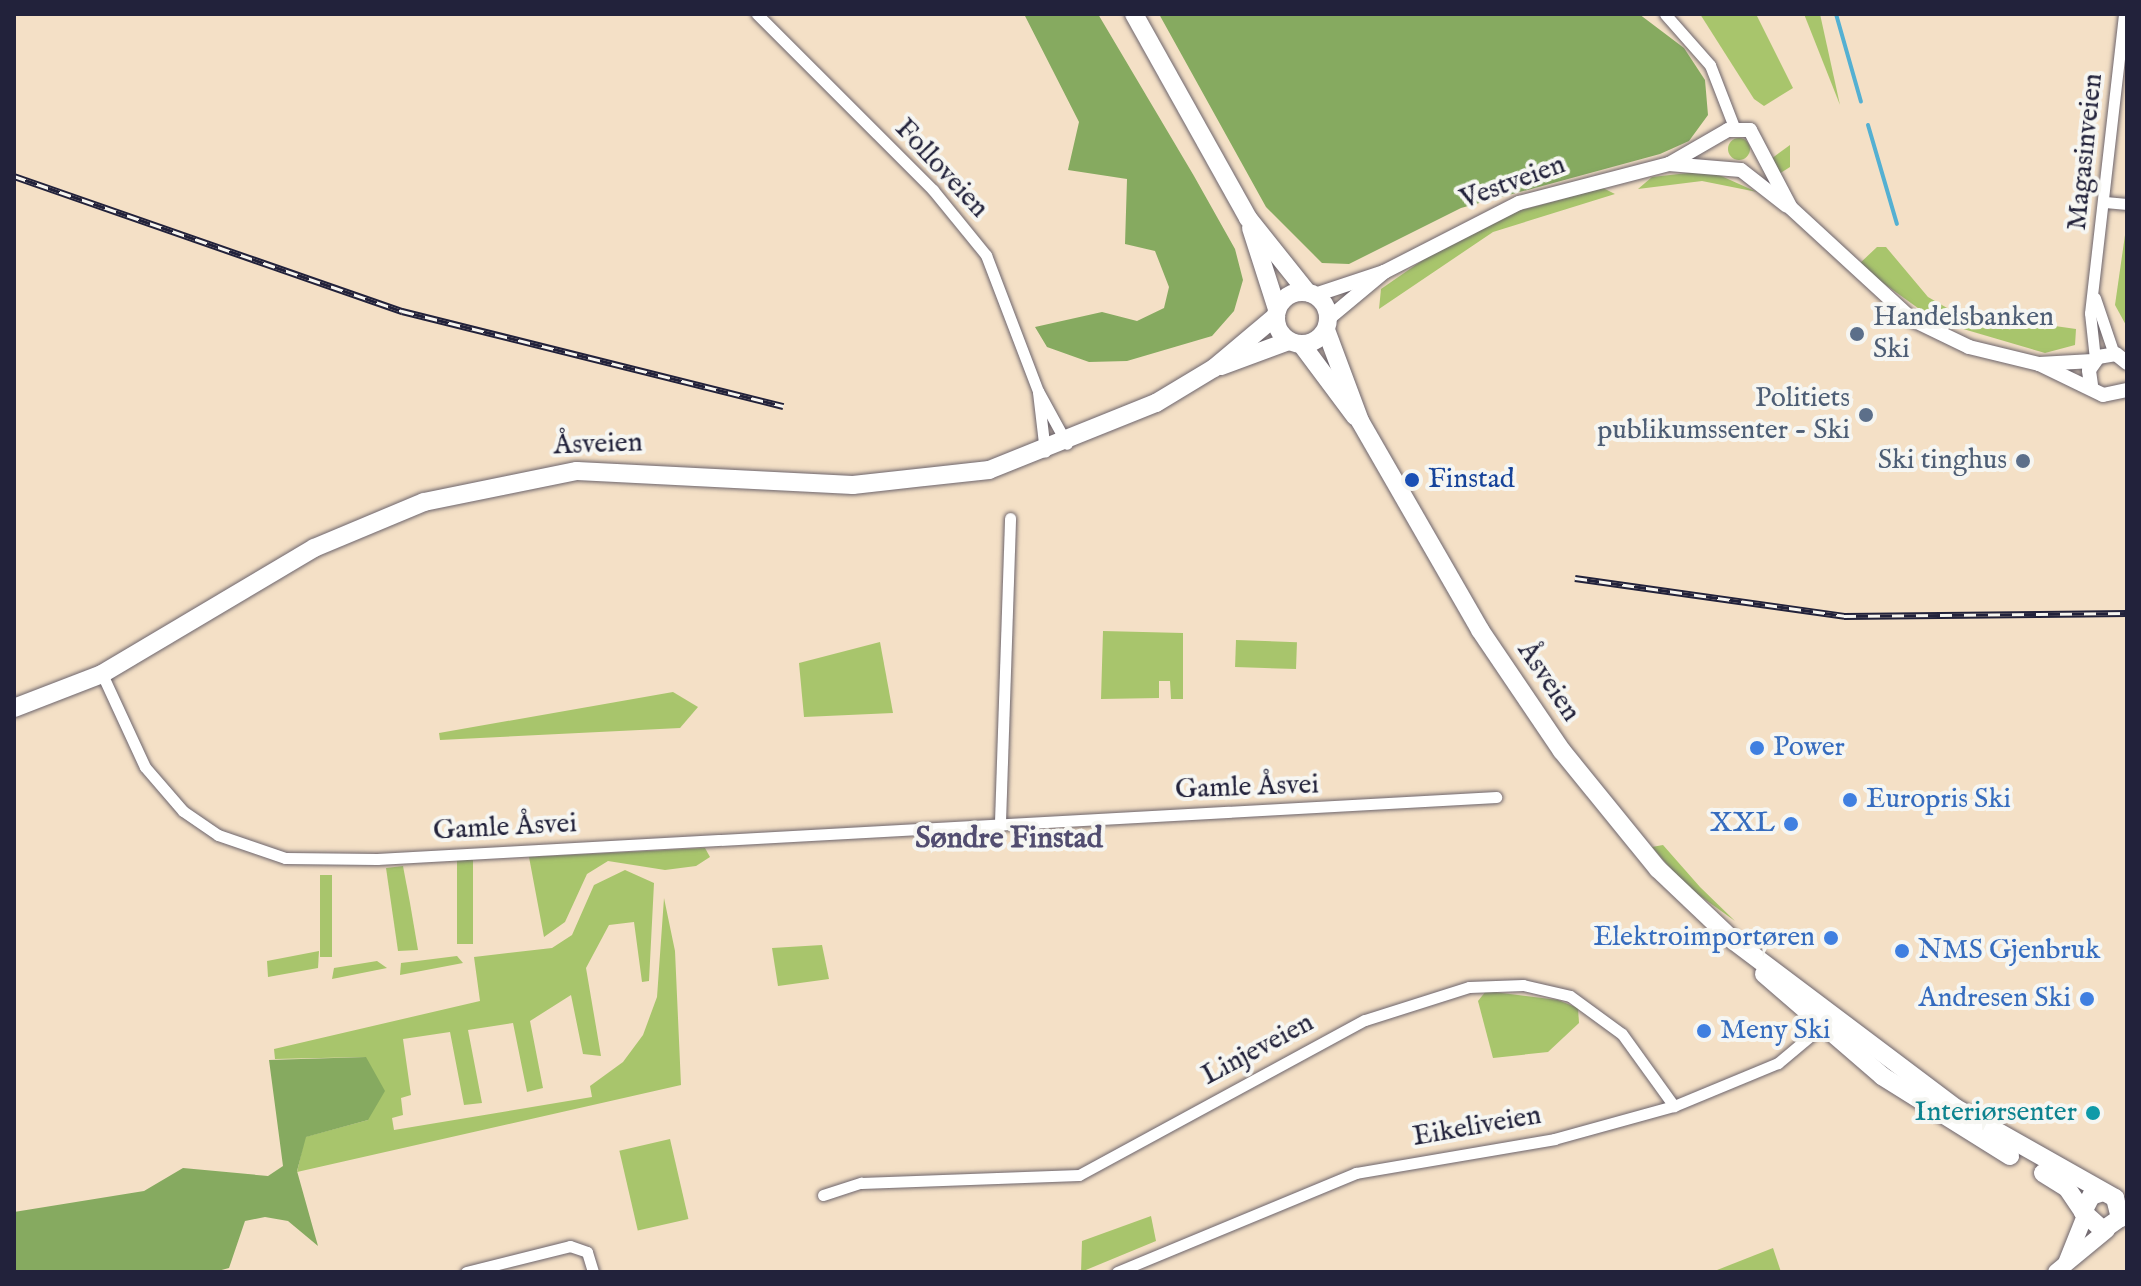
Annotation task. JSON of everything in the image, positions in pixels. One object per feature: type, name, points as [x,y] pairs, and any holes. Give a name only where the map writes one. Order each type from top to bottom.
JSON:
[{"type":"main road","points":[[1134,14],[1248,218],[1277,313],[1295,343],[1328,324]]},
{"type":"main road","name":"Åsveien","points":[[1248,218],[1311,293],[1328,324],[1360,421]]},
{"type":"main road","name":"Åsveien","points":[[1214,368],[1277,313],[1290,295],[1311,293]]},
{"type":"main road","name":"Åsveien","points":[[14,708],[102,674],[337,536],[486,485],[619,470],[901,483],[989,470],[1067,444],[1214,368],[1295,343],[1360,421],[1542,724],[1648,857],[1734,941],[1945,1119],[2055,1179],[2084,1215]]},
{"type":"main road","name":"Åsveien","points":[[1828,1021],[1970,1118],[2115,1196]]},
{"type":"main road","points":[[2061,1267],[2091,1196],[2115,1196],[2117,1224]]},
{"type":"main road","points":[[2084,1215],[2117,1224]]},
{"type":"main road","points":[[2061,1267],[2117,1224]]},
{"type":"street","name":"Folloveien","points":[[757,14],[961,221],[998,276],[1038,391],[1067,444]]},
{"type":"street","points":[[1665,14],[1710,65],[1734,127],[1756,135],[1760,154],[1791,208]]},
{"type":"street","name":"Magasinveien","points":[[2094,360],[2089,331],[2124,14]]},
{"type":"street","name":"Vestveien","points":[[1311,293],[1384,272],[1519,203],[1669,164],[1719,139],[1734,127]]},
{"type":"street","points":[[1719,139],[1734,169],[1791,208],[1913,320],[1969,347],[2039,364],[2091,385],[2108,396],[2126,389]]},
{"type":"street","points":[[1734,169],[1760,154]]},
{"type":"street","name":"Vestveien","points":[[1669,164],[1734,169]]},
{"type":"street","points":[[2105,202],[2127,204]]},
{"type":"street","name":"Vestveien","points":[[1328,324],[1384,272]]},
{"type":"street","name":"Magasinveien","points":[[2094,295],[2120,358]]},
{"type":"street","points":[[2039,364],[2120,358]]},
{"type":"street","points":[[2091,385],[2094,360]]},
{"type":"street","name":"Folloveien","points":[[1038,391],[1045,452]]},
{"type":"street","points":[[1000,822],[1010,518]]},
{"type":"street","name":"Gamle Åsvei","points":[[102,674],[145,767],[183,811],[218,835],[285,858],[377,859],[1000,822],[1496,797]]},
{"type":"street","name":"Linjeveien","points":[[823,1195],[861,1183],[1079,1175],[1365,1020],[1469,987],[1523,985],[1570,996],[1622,1034],[1674,1106]]},
{"type":"street","name":"Eikeliveien","points":[[1117,1272],[1356,1173],[1554,1139],[1674,1106],[1778,1063],[1828,1021]]},
{"type":"street","points":[[466,1272],[570,1246],[587,1252],[593,1272]]},
{"type":"green space","points":[[1024,14],[1098,14],[1194,176],[1235,249],[1243,280],[1234,311],[1212,336],[1127,361],[1089,362],[1047,347],[1035,327],[1102,312],[1137,321],[1164,308],[1169,287],[1155,251],[1125,244],[1127,179],[1068,170],[1079,122]]},
{"type":"green space","points":[[1159,14],[1639,14],[1684,48],[1705,80],[1708,115],[1689,141],[1660,154],[1461,208],[1349,264],[1322,263],[1266,207]]},
{"type":"green space","points":[[1700,14],[1756,14],[1793,88],[1764,106],[1754,99]]},
{"type":"green space","points":[[1804,14],[1820,14],[1840,105]]},
{"type":"green space","points":[[1739,138],[1747,141],[1750,149],[1747,157],[1739,160],[1731,157],[1728,149],[1731,141]]},
{"type":"green space","points":[[1790,145],[1790,167],[1779,174],[1771,159]]},
{"type":"green space","points":[[1697,172],[1719,175],[1757,192],[1702,181],[1638,189],[1652,177]]},
{"type":"green space","points":[[1603,188],[1615,194],[1493,232],[1379,309],[1381,289],[1433,253],[1518,211]]},
{"type":"green space","points":[[2127,221],[2127,327],[2115,305]]},
{"type":"green space","points":[[1877,247],[1886,247],[1928,297],[1954,312],[2076,329],[2075,345],[2045,353],[1936,321],[1858,265]]},
{"type":"green space","points":[[1103,631],[1183,633],[1183,699],[1171,699],[1170,681],[1159,681],[1159,698],[1101,699]]},
{"type":"green space","points":[[1236,640],[1297,642],[1296,669],[1235,667]]},
{"type":"green space","points":[[880,642],[893,713],[804,717],[799,663]]},
{"type":"green space","points":[[673,692],[698,707],[680,728],[440,740],[439,733]]},
{"type":"green space","points":[[1663,845],[1735,921],[1685,885],[1652,847]]},
{"type":"green space","points":[[705,848],[710,857],[696,866],[665,870],[608,861],[587,874],[565,922],[544,937],[529,857]]},
{"type":"green space","points":[[457,860],[473,860],[473,944],[457,944]]},
{"type":"green space","points":[[403,866],[418,950],[398,951],[386,868]]},
{"type":"green space","points":[[625,870],[654,883],[649,981],[642,982],[634,922],[609,925],[586,968],[601,1056],[583,1054],[571,995],[530,1021],[543,1088],[527,1092],[513,1023],[468,1030],[482,1103],[464,1105],[450,1032],[403,1039],[411,1095],[401,1098],[403,1115],[392,1118],[394,1130],[592,1097],[590,1086],[623,1062],[643,1035],[657,997],[664,898],[675,951],[681,1085],[297,1172],[305,1137],[368,1120],[366,1057],[275,1059],[274,1049],[480,1001],[474,957],[552,948],[572,935],[594,885]]},
{"type":"green space","points":[[320,875],[332,875],[332,957],[320,957]]},
{"type":"green space","points":[[822,945],[829,979],[778,986],[772,948]]},
{"type":"green space","points":[[319,951],[318,968],[268,977],[267,961]]},
{"type":"green space","points":[[457,956],[463,963],[400,975],[401,963]]},
{"type":"green space","points":[[377,961],[387,968],[332,979],[334,968]]},
{"type":"green space","points":[[1486,991],[1558,1000],[1578,1008],[1579,1023],[1548,1052],[1493,1058],[1478,1001]]},
{"type":"green space","points":[[366,1057],[385,1091],[368,1120],[306,1137],[297,1171],[318,1246],[288,1221],[265,1217],[245,1221],[229,1268],[214,1272],[14,1272],[14,1212],[144,1191],[183,1168],[268,1176],[283,1166],[269,1060]]},
{"type":"green space","points":[[670,1139],[688,1219],[638,1231],[619,1151]]},
{"type":"green space","points":[[1151,1216],[1156,1241],[1081,1272],[1082,1241]]},
{"type":"green space","points":[[1773,1248],[1781,1272],[1712,1272]]},
{"type":"waterway","points":[[1836,14],[1861,102]]},
{"type":"waterway","points":[[1868,125],[1897,224]]},
{"type":"railway","points":[[14,176],[402,311],[783,406]]},
{"type":"railway","points":[[1575,578],[1844,616],[2127,613]]},
{"type":"place","name":"Handelsbanken Ski","points":[[1857,334]]},
{"type":"place","name":"Politiets publikumssenter - Ski","points":[[1866,415]]},
{"type":"place","name":"Ski tinghus","points":[[2023,461]]},
{"type":"place","name":"Finstad","points":[[1412,480]]},
{"type":"place","name":"Power","points":[[1757,748]]},
{"type":"place","name":"Europris Ski","points":[[1850,800]]},
{"type":"place","name":"XXL","points":[[1791,824]]},
{"type":"place","name":"Elektroimportøren","points":[[1831,938]]},
{"type":"place","name":"NMS Gjenbruk","points":[[1902,951]]},
{"type":"place","name":"Andresen Ski","points":[[2087,999]]},
{"type":"place","name":"Meny Ski","points":[[1704,1031]]},
{"type":"place","name":"Interiørsenter","points":[[2093,1113]]},
{"type":"district","name":"Søndre Finstad","points":[[1009,839]]}]
